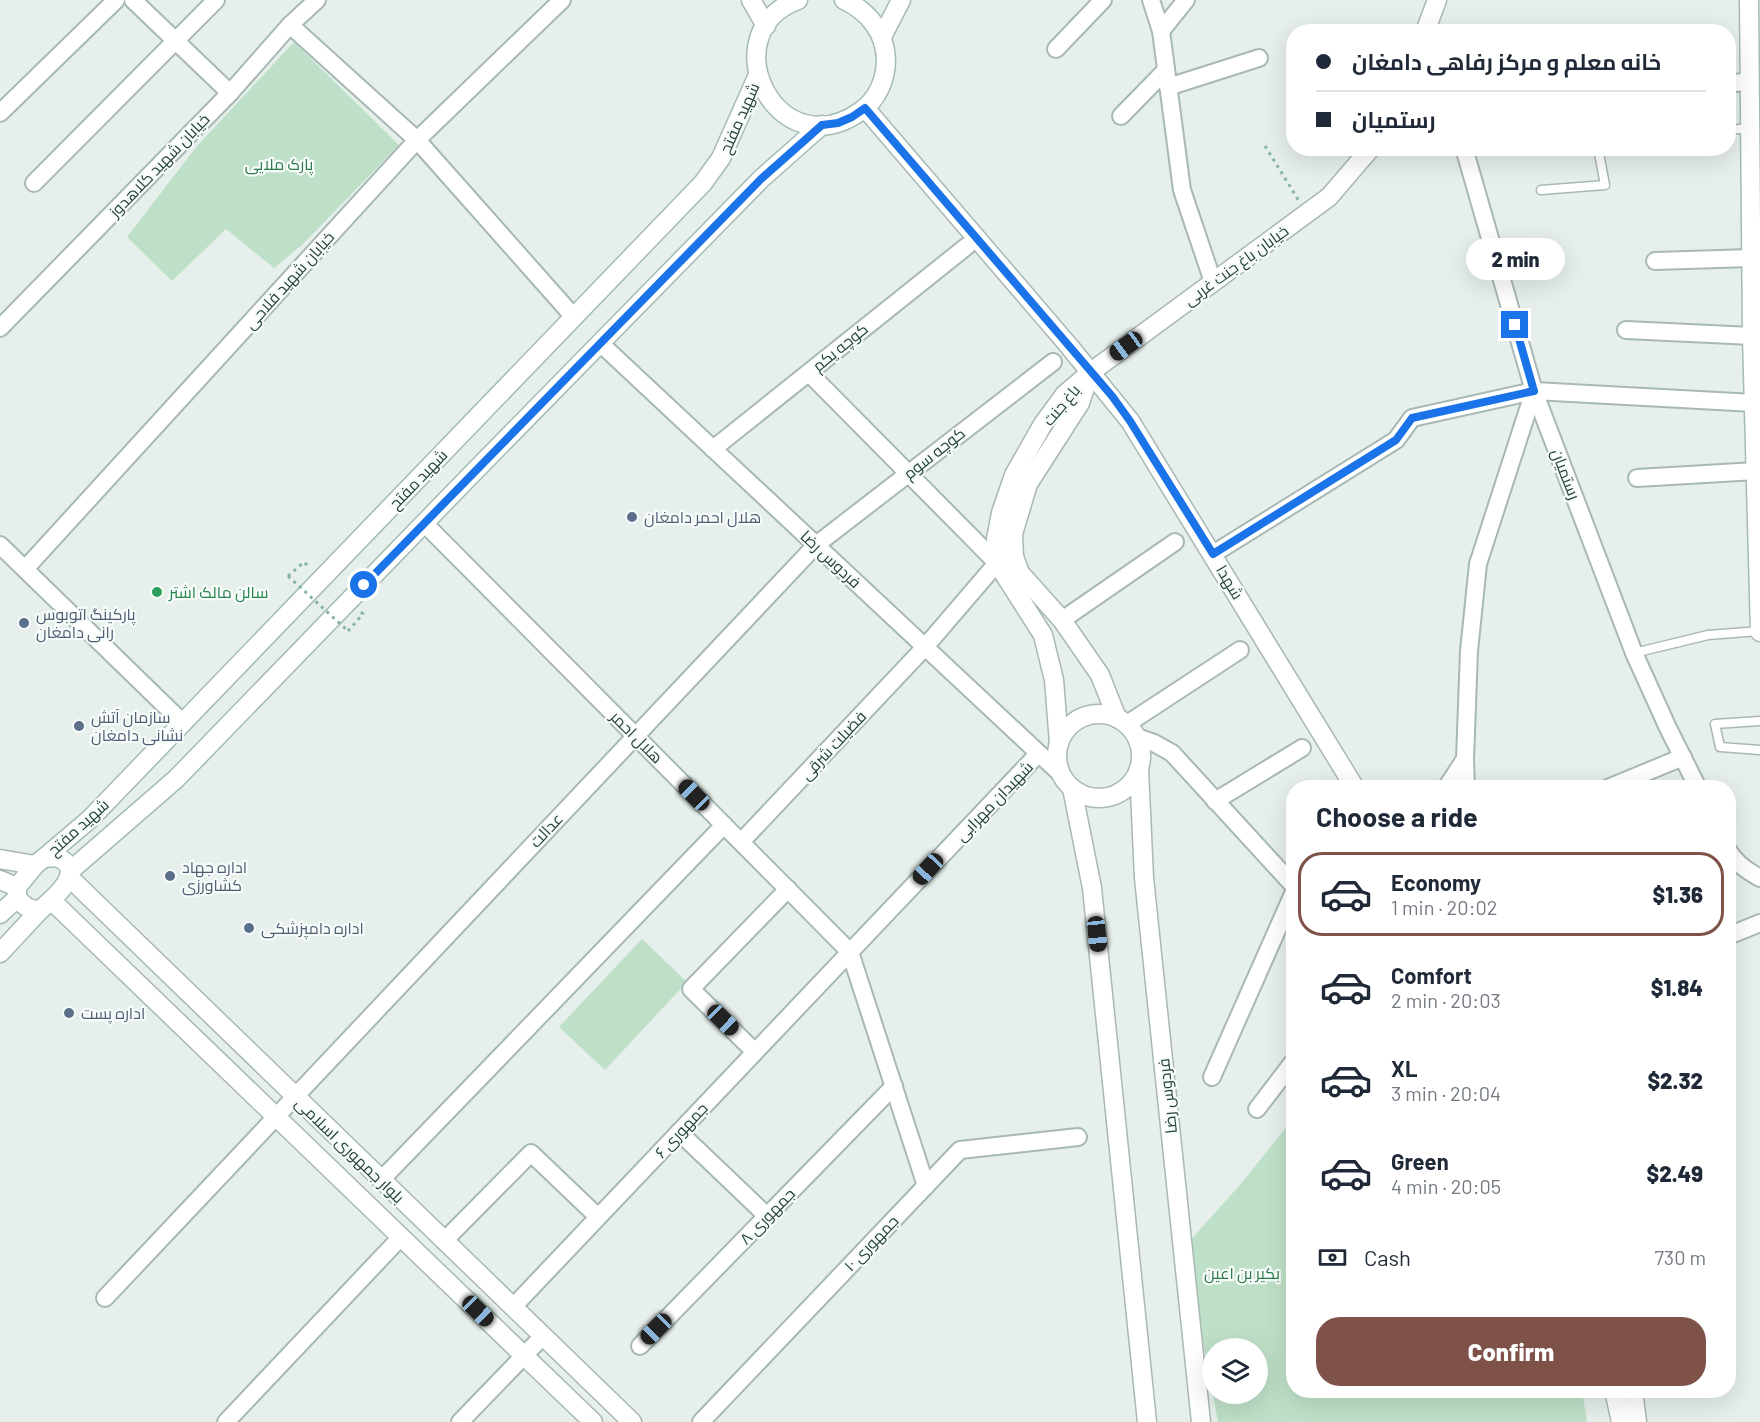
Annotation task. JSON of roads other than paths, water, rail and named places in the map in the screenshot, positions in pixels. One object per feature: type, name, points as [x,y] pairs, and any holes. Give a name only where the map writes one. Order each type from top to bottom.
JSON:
[{"type":"street","points":[[0,113],[116,0]]},
{"type":"street","points":[[134,0],[230,93]]},
{"type":"street","points":[[34,183],[216,0]]},
{"type":"street","name":"خیابان شهید کلاهدوز","points":[[0,328],[230,93],[290,25],[316,0]]},
{"type":"street","name":"خیابان شهید فلاحی","points":[[25,569],[417,140],[562,0]]},
{"type":"street","points":[[751,0],[766,26]]},
{"type":"street","points":[[795,0],[774,16],[766,26],[759,41],[756,58],[758,75],[764,91],[774,106],[805,123],[822,125],[838,123],[865,108],[875,96],[882,82],[886,67],[886,51],[882,37],[871,19],[855,2]]},
{"type":"street","points":[[882,37],[901,0]]},
{"type":"street","points":[[1056,50],[1103,0]]},
{"type":"street","points":[[1152,0],[1161,31],[1182,190],[1213,282]]},
{"type":"street","points":[[1161,31],[1185,0]]},
{"type":"street","points":[[1430,24],[1437,0]]},
{"type":"street","points":[[1749,0],[1752,336],[1760,632]]},
{"type":"street","points":[[290,25],[417,140],[573,316]]},
{"type":"street","points":[[1168,87],[1259,58]]},
{"type":"street","points":[[1120,116],[1166,70]]},
{"type":"street","name":"شهید مفتح","points":[[17,892],[39,862],[90,819],[713,170],[729,143],[758,75]]},
{"type":"street","points":[[1736,83],[1750,81]]},
{"type":"street","name":"شهدا","points":[[865,108],[1091,372],[1130,421],[1350,780]]},
{"type":"street","name":"شهید مفتح","points":[[46,905],[70,874],[176,779],[761,179],[822,125]]},
{"type":"street","name":"خیابان باغ جنت غربی","points":[[1091,372],[1329,197],[1364,156]]},
{"type":"street","name":"رستمیان","points":[[1466,156],[1534,391],[1634,653],[1694,780]]},
{"type":"street","name":"کوچه یکم","points":[[713,449],[967,246]]},
{"type":"street","points":[[1654,261],[1751,258]]},
{"type":"street","points":[[1626,330],[1752,336]]},
{"type":"street","name":"فردوس رضا","points":[[600,343],[1067,782]]},
{"type":"street","name":"کوچه سوم","points":[[816,545],[1053,362]]},
{"type":"street","name":"باغ جنت","points":[[997,563],[996,539],[1001,513],[1014,475],[1043,424],[1065,394],[1091,372]]},
{"type":"street","name":"باغ جنت","points":[[1091,372],[1080,402],[1028,484],[1013,534],[1014,557],[1020,573],[1062,620],[1100,675],[1127,727]]},
{"type":"street","points":[[809,373],[997,563],[1042,635],[1054,680],[1059,743],[1057,759],[1067,782],[1092,888],[1147,1422]]},
{"type":"street","points":[[1213,554],[1396,440],[1412,418],[1534,391],[1754,403]]},
{"type":"street","points":[[1466,780],[1469,651],[1478,564],[1534,391]]},
{"type":"street","points":[[1637,478],[1756,471]]},
{"type":"street","name":"هلال احمر","points":[[424,523],[850,952]]},
{"type":"street","points":[[1062,620],[1175,542]]},
{"type":"street","points":[[0,545],[183,723]]},
{"type":"street","name":"عدالت","points":[[105,1298],[816,545]]},
{"type":"street","name":"فضیلت شرقی","points":[[741,842],[925,647],[997,563]]},
{"type":"street","points":[[1127,727],[1240,650]]},
{"type":"street","points":[[1059,743],[1066,730],[1076,721],[1089,715],[1104,714],[1173,753],[1286,877]]},
{"type":"street","points":[[1067,782],[1087,796],[1103,798],[1119,794],[1131,783],[1139,769],[1142,753],[1127,727]]},
{"type":"street","points":[[1215,801],[1302,748]]},
{"type":"street","name":"شهیدان مهرابی","points":[[850,952],[1038,753]]},
{"type":"street","points":[[1627,780],[1683,757]]},
{"type":"street","points":[[1451,780],[1465,759]]},
{"type":"street","name":"فردوس رضا","points":[[1139,769],[1144,878],[1201,1422]]},
{"type":"street","points":[[381,1180],[724,825]]},
{"type":"street","name":"بلوار جمهوری اسلامی","points":[[0,859],[39,862],[61,859],[70,874],[294,1096],[632,1422]]},
{"type":"street","points":[[1736,861],[1760,878]]},
{"type":"street","name":"بلوار جمهوری اسلامی","points":[[0,880],[17,892],[32,910],[46,905],[276,1116],[593,1422]]},
{"type":"street","points":[[755,1052],[691,989],[788,889]]},
{"type":"street","points":[[0,914],[17,892]]},
{"type":"street","points":[[0,953],[46,905]]},
{"type":"street","points":[[1736,933],[1760,924]]},
{"type":"street","points":[[1212,1077],[1286,926]]},
{"type":"street","points":[[850,952],[926,1186]]},
{"type":"street","name":"جمهوری ۶","points":[[513,1307],[850,952]]},
{"type":"street","points":[[1257,1109],[1286,1071]]},
{"type":"street","name":"جمهوری ۸","points":[[639,1346],[894,1086]]},
{"type":"street","points":[[679,1132],[767,1216]]},
{"type":"street","name":"جمهوری ۱۰","points":[[701,1422],[960,1150],[1078,1137]]},
{"type":"street","points":[[444,1241],[531,1153],[598,1217]]},
{"type":"street","points":[[226,1422],[401,1237]]},
{"type":"street","points":[[460,1422],[543,1336]]},
{"type":"street","points":[[1616,1398],[1621,1422]]},
{"type":"street","points":[[1634,1398],[1637,1422]]},
{"type":"lane","points":[[1736,129],[1750,128]]},
{"type":"lane","points":[[1540,190],[1605,185],[1600,156]]},
{"type":"lane","points":[[1634,653],[1708,635],[1760,632]]},
{"type":"lane","points":[[1760,721],[1715,724],[1720,747],[1760,750]]},
{"type":"place","name":"هلال احمر دامغان","points":[[632,517]]},
{"type":"place","name":"سالن مالک اشتر","points":[[157,592]]},
{"type":"place","name":"پارکینگ اتوبوس رانی دامغان","points":[[24,623]]},
{"type":"place","name":"سازمان آتش نشانی دامغان","points":[[79,726]]},
{"type":"place","name":"اداره جهاد کشاورزی","points":[[170,876]]},
{"type":"place","name":"اداره دامپزشکی","points":[[249,928]]},
{"type":"place","name":"اداره پست","points":[[69,1013]]},
{"type":"park label","name":"پارک ملایی","points":[[279,164]]},
{"type":"park label","name":"بکیر بن اعین","points":[[1242,1273]]}]
